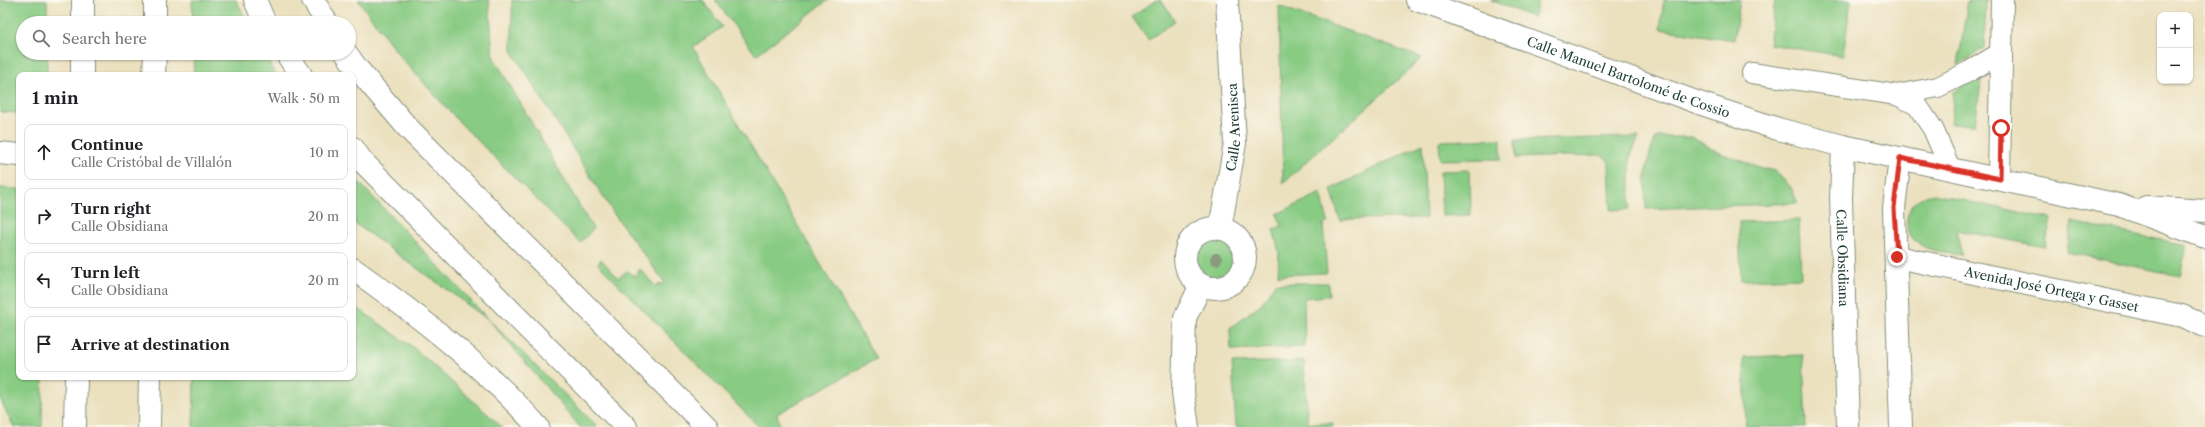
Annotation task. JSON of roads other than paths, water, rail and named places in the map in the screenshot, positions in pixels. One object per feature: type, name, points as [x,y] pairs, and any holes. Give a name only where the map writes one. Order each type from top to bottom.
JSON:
[{"type":"main road","points":[[83,0],[83,16]]},
{"type":"main road","points":[[155,0],[155,16]]},
{"type":"main road","points":[[255,0],[262,16]]},
{"type":"main road","points":[[313,0],[323,16]]},
{"type":"main road","name":"Calle Arenisca","points":[[1220,229],[1235,143],[1227,0]]},
{"type":"main road","points":[[2000,179],[2002,0]]},
{"type":"main road","name":"Calle Manuel Bartolomé de Cossio","points":[[1427,2],[1699,103],[1778,129],[1843,146]]},
{"type":"main road","points":[[82,60],[82,72]]},
{"type":"main road","points":[[154,60],[154,72]]},
{"type":"main road","points":[[291,60],[299,72]]},
{"type":"main road","points":[[351,60],[407,127],[707,427]]},
{"type":"main road","points":[[1843,146],[2119,205],[2205,237]]},
{"type":"main road","name":"Calle Obsidiana","points":[[1843,146],[1841,198],[1848,427]]},
{"type":"main road","points":[[0,153],[16,155]]},
{"type":"main road","points":[[356,153],[362,162],[626,427]]},
{"type":"main road","points":[[1900,158],[1894,208],[1897,257],[1901,427]]},
{"type":"main road","points":[[2119,205],[2205,211]]},
{"type":"main road","points":[[1220,229],[1237,237],[1243,246],[1246,256],[1245,267],[1239,277],[1232,284],[1220,289],[1207,288],[1201,285],[1188,272],[1185,260],[1187,248],[1193,238],[1203,231],[1220,229]]},
{"type":"main road","name":"Avenida José Ortega y Gasset","points":[[1897,257],[2182,316],[2205,326]]},
{"type":"main road","points":[[356,271],[425,321],[519,406],[538,427]]},
{"type":"main road","points":[[1188,427],[1183,393],[1185,318],[1201,285]]},
{"type":"main road","points":[[75,427],[76,380]]},
{"type":"main road","points":[[149,427],[150,380]]},
{"type":"lane","points":[[1897,95],[1938,87],[1970,71],[2002,52]]},
{"type":"lane","points":[[1752,73],[1897,95],[1917,105],[1933,129],[1950,168]]}]
